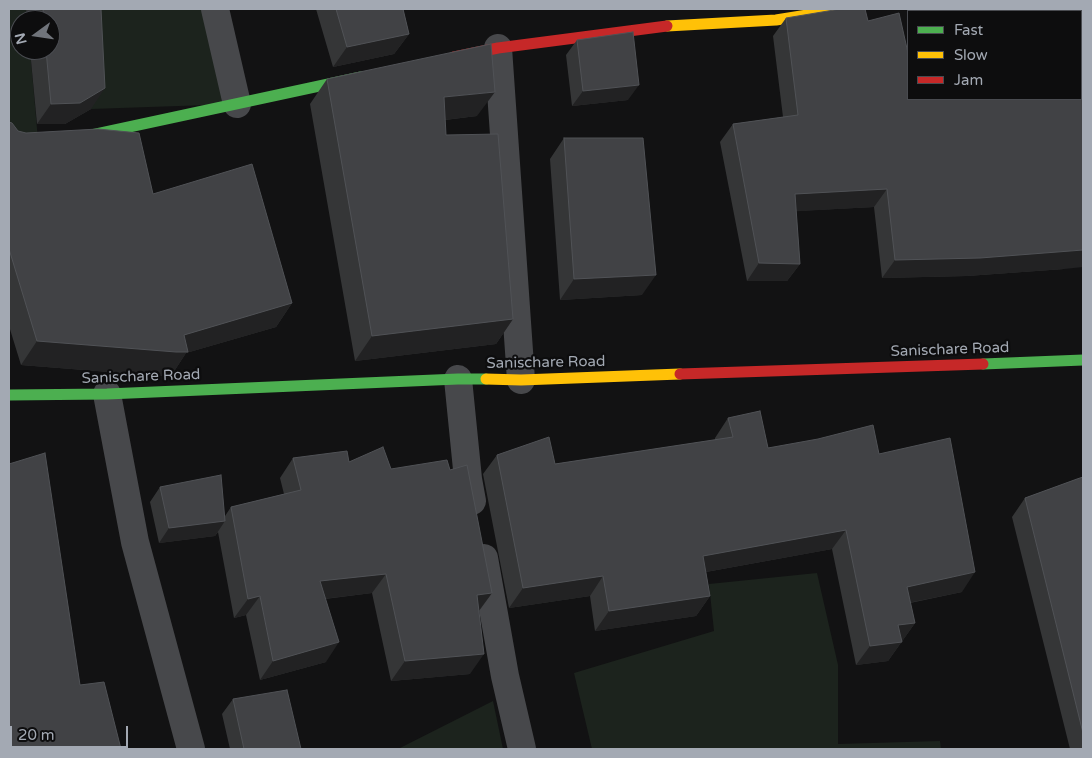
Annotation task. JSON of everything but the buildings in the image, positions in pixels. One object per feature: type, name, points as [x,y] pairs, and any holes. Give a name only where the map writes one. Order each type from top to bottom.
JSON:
[{"type":"street","points":[[215,9],[237,104]]},
{"type":"street","points":[[440,60],[498,48],[672,25],[776,20],[845,9]]},
{"type":"street","points":[[498,48],[521,380]]},
{"type":"street","points":[[9,141],[73,139],[372,75]]},
{"type":"street","name":"Sanischare Road","points":[[9,395],[107,394],[458,379],[521,380],[1083,360]]},
{"type":"street","points":[[458,379],[468,479],[505,676],[522,749]]},
{"type":"street","points":[[107,394],[135,542],[190,749]]},
{"type":"shaded area","points":[[9,9],[26,9],[10,10],[10,60],[31,60],[38,140],[9,141]]},
{"type":"shaded area","points":[[80,9],[215,9],[237,104],[91,109]]},
{"type":"shaded area","points":[[817,573],[838,665],[838,744],[940,741],[941,749],[592,749],[574,673],[714,631],[709,584]]},
{"type":"shaded area","points":[[493,701],[503,749],[398,749]]},
{"type":"traffic: fast","points":[[9,141],[73,139],[361,77]]},
{"type":"traffic: fast","points":[[983,364],[1083,360]]},
{"type":"traffic: fast","points":[[9,395],[107,394],[486,379]]},
{"type":"traffic: slow","points":[[667,26],[776,20],[845,9]]},
{"type":"traffic: slow","points":[[486,379],[521,380],[680,374]]},
{"type":"traffic: jam","points":[[454,57],[498,48],[667,26]]},
{"type":"traffic: jam","points":[[680,374],[983,364]]}]
